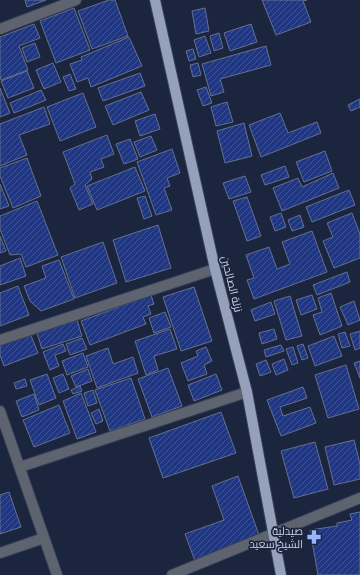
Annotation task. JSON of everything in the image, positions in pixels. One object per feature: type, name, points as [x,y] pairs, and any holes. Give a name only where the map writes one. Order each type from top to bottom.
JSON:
[{"type":"main road","name":"نزلة الصالحين","points":[[155,0],[215,269],[247,392],[281,575]]},
{"type":"street","points":[[0,29],[76,0]]},
{"type":"street","points":[[0,340],[215,269]]},
{"type":"street","points":[[20,467],[247,392]]},
{"type":"street","points":[[0,411],[57,575]]},
{"type":"street","points":[[172,575],[360,498]]},
{"type":"street","points":[[0,553],[44,538]]},
{"type":"building","points":[[25,0],[46,0],[27,7]]},
{"type":"building","points":[[109,0],[115,0],[128,36],[92,49],[78,11]]},
{"type":"building","points":[[262,0],[307,0],[303,1],[311,22],[276,35]]},
{"type":"building","points":[[74,8],[90,50],[56,63],[40,21]]},
{"type":"building","points":[[205,8],[209,31],[196,34],[192,11]]},
{"type":"building","points":[[34,24],[40,38],[19,46],[28,70],[1,80],[0,37]]},
{"type":"building","points":[[251,24],[257,42],[230,51],[224,33]]},
{"type":"building","points":[[219,33],[223,48],[214,51],[210,36]]},
{"type":"building","points":[[205,36],[211,53],[199,57],[194,40]]},
{"type":"building","points":[[129,37],[142,66],[91,87],[88,78],[77,82],[70,64],[82,60],[81,57]]},
{"type":"building","points":[[35,43],[40,57],[27,62],[22,48]]},
{"type":"building","points":[[266,46],[271,65],[220,79],[224,92],[211,96],[202,64]]},
{"type":"building","points":[[193,49],[196,59],[189,61],[186,51]]},
{"type":"building","points":[[53,63],[61,82],[44,89],[36,70]]},
{"type":"building","points":[[198,63],[201,75],[193,77],[190,65]]},
{"type":"building","points":[[27,71],[34,88],[8,98],[1,81]]},
{"type":"building","points":[[140,73],[145,86],[103,101],[98,88]]},
{"type":"building","points":[[70,74],[76,89],[69,91],[63,77]]},
{"type":"building","points":[[206,87],[212,103],[203,106],[197,90]]},
{"type":"building","points":[[0,88],[10,113],[0,117]]},
{"type":"building","points":[[41,90],[46,100],[14,113],[10,103]]},
{"type":"building","points":[[141,92],[149,110],[113,125],[105,106]]},
{"type":"building","points":[[83,93],[96,127],[60,141],[47,107]]},
{"type":"building","points":[[360,99],[360,107],[351,111],[348,105]]},
{"type":"building","points":[[227,102],[233,122],[216,126],[211,107]]},
{"type":"building","points":[[44,107],[50,124],[19,135],[27,155],[0,166],[0,124]]},
{"type":"building","points":[[280,113],[288,133],[317,122],[321,133],[261,157],[249,125]]},
{"type":"building","points":[[155,114],[160,129],[140,136],[135,121]]},
{"type":"building","points":[[244,123],[252,156],[225,163],[217,131]]},
{"type":"building","points":[[107,135],[114,154],[101,159],[104,167],[90,172],[92,179],[85,185],[93,204],[79,210],[70,188],[75,184],[63,152]]},
{"type":"building","points":[[151,136],[157,150],[140,157],[134,142]]},
{"type":"building","points":[[130,139],[138,159],[124,164],[116,144]]},
{"type":"building","points":[[172,149],[180,173],[167,178],[170,186],[164,188],[172,210],[156,215],[137,162]]},
{"type":"building","points":[[325,151],[332,171],[304,182],[296,162]]},
{"type":"building","points":[[27,158],[41,196],[13,208],[0,176],[0,168]]},
{"type":"building","points":[[285,166],[289,177],[265,185],[261,175]]},
{"type":"building","points":[[135,167],[145,191],[97,210],[87,186]]},
{"type":"building","points":[[333,173],[339,188],[282,211],[273,188],[298,178],[302,187]]},
{"type":"building","points":[[245,176],[251,192],[229,199],[223,183]]},
{"type":"building","points":[[0,184],[9,206],[0,209]]},
{"type":"building","points":[[349,190],[355,205],[312,222],[306,207]]},
{"type":"building","points":[[145,196],[152,216],[144,219],[137,198]]},
{"type":"building","points":[[247,197],[261,236],[247,241],[233,201]]},
{"type":"building","points":[[37,201],[58,255],[26,267],[21,254],[10,255],[0,229],[0,216]]},
{"type":"building","points":[[281,213],[286,227],[275,231],[270,217]]},
{"type":"building","points":[[352,213],[360,234],[360,258],[334,268],[323,241],[333,237],[327,223]]},
{"type":"building","points":[[300,215],[304,227],[292,231],[288,220]]},
{"type":"building","points":[[158,225],[171,268],[126,282],[113,240]]},
{"type":"building","points":[[312,231],[327,272],[254,299],[247,280],[254,278],[246,255],[269,247],[277,269],[290,264],[282,242]]},
{"type":"building","points":[[0,236],[6,251],[0,253]]},
{"type":"building","points":[[103,242],[117,283],[75,298],[61,257]]},
{"type":"building","points":[[20,258],[26,276],[0,285],[0,266]]},
{"type":"building","points":[[59,260],[74,299],[41,311],[30,301],[24,286],[46,278],[42,266]]},
{"type":"building","points":[[347,272],[350,282],[317,295],[313,285]]},
{"type":"building","points":[[18,286],[29,315],[0,326],[0,293]]},
{"type":"building","points":[[194,287],[212,341],[181,351],[163,297]]},
{"type":"building","points":[[331,293],[342,326],[320,335],[313,315],[322,312],[318,298]]},
{"type":"building","points":[[151,295],[154,304],[148,306],[151,314],[143,317],[146,324],[90,345],[81,321]]},
{"type":"building","points":[[312,295],[317,309],[301,315],[296,300]]},
{"type":"building","points":[[290,296],[302,336],[286,340],[274,301]]},
{"type":"building","points":[[354,301],[360,320],[348,325],[340,307]]},
{"type":"building","points":[[271,302],[275,314],[255,321],[251,310]]},
{"type":"building","points":[[165,312],[171,327],[154,333],[149,318]]},
{"type":"building","points":[[77,320],[82,336],[42,349],[37,333]]},
{"type":"building","points":[[170,329],[177,349],[154,356],[158,370],[146,375],[135,341]]},
{"type":"building","points":[[274,329],[277,339],[262,344],[259,333]]},
{"type":"building","points":[[360,331],[360,348],[355,350],[350,334]]},
{"type":"building","points":[[345,332],[350,346],[342,348],[338,334]]},
{"type":"building","points":[[30,333],[38,353],[4,366],[0,355],[0,344]]},
{"type":"building","points":[[334,336],[342,356],[315,366],[308,346]]},
{"type":"building","points":[[82,338],[87,349],[70,355],[66,344]]},
{"type":"building","points":[[63,344],[66,351],[55,355],[59,366],[50,370],[43,352]]},
{"type":"building","points":[[303,344],[308,358],[302,360],[297,346]]},
{"type":"building","points":[[281,345],[284,351],[266,357],[264,350]]},
{"type":"building","points":[[206,347],[212,361],[204,365],[207,374],[188,381],[181,363],[198,356],[196,351]]},
{"type":"building","points":[[293,347],[298,363],[292,365],[286,349]]},
{"type":"building","points":[[108,348],[113,364],[133,357],[138,373],[97,388],[86,356]]},
{"type":"building","points":[[83,353],[88,367],[67,375],[62,361]]},
{"type":"building","points":[[284,359],[288,370],[276,375],[272,364]]},
{"type":"building","points":[[266,360],[271,372],[260,376],[256,364]]},
{"type":"building","points":[[360,361],[360,378],[354,363]]},
{"type":"building","points":[[346,365],[359,409],[328,418],[315,375]]},
{"type":"building","points":[[168,368],[182,406],[152,417],[138,379]]},
{"type":"building","points":[[88,369],[92,381],[76,387],[71,376]]},
{"type":"building","points":[[47,374],[56,398],[39,405],[30,380]]},
{"type":"building","points":[[63,374],[69,389],[59,393],[53,378]]},
{"type":"building","points":[[216,374],[222,390],[194,401],[188,385]]},
{"type":"building","points":[[131,378],[145,419],[110,431],[95,390]]},
{"type":"building","points":[[25,379],[27,386],[16,389],[14,383]]},
{"type":"building","points":[[80,386],[82,391],[73,394],[71,390]]},
{"type":"building","points":[[303,387],[307,398],[280,407],[283,416],[310,407],[316,423],[281,436],[267,400]]},
{"type":"building","points":[[93,390],[97,403],[88,406],[84,393]]},
{"type":"building","points":[[81,393],[96,432],[77,439],[63,401]]},
{"type":"building","points":[[34,394],[39,410],[22,417],[16,401]]},
{"type":"building","points":[[59,405],[70,433],[34,447],[23,420]]},
{"type":"building","points":[[99,409],[103,421],[96,424],[91,413]]},
{"type":"building","points":[[221,412],[236,453],[163,478],[149,438]]},
{"type":"building","points":[[354,440],[360,464],[360,479],[334,485],[325,447]]},
{"type":"building","points":[[315,442],[328,489],[294,498],[281,451]]},
{"type":"building","points":[[238,476],[260,538],[195,561],[185,534],[224,520],[212,486]]},
{"type":"building","points":[[9,492],[21,527],[0,534],[0,495]]},
{"type":"building","points":[[360,512],[360,575],[318,575],[310,530],[337,526],[337,523],[352,520],[350,514]]},
{"type":"place","name":"صيدلية الشيخ سعيد","points":[[314,537]]}]
